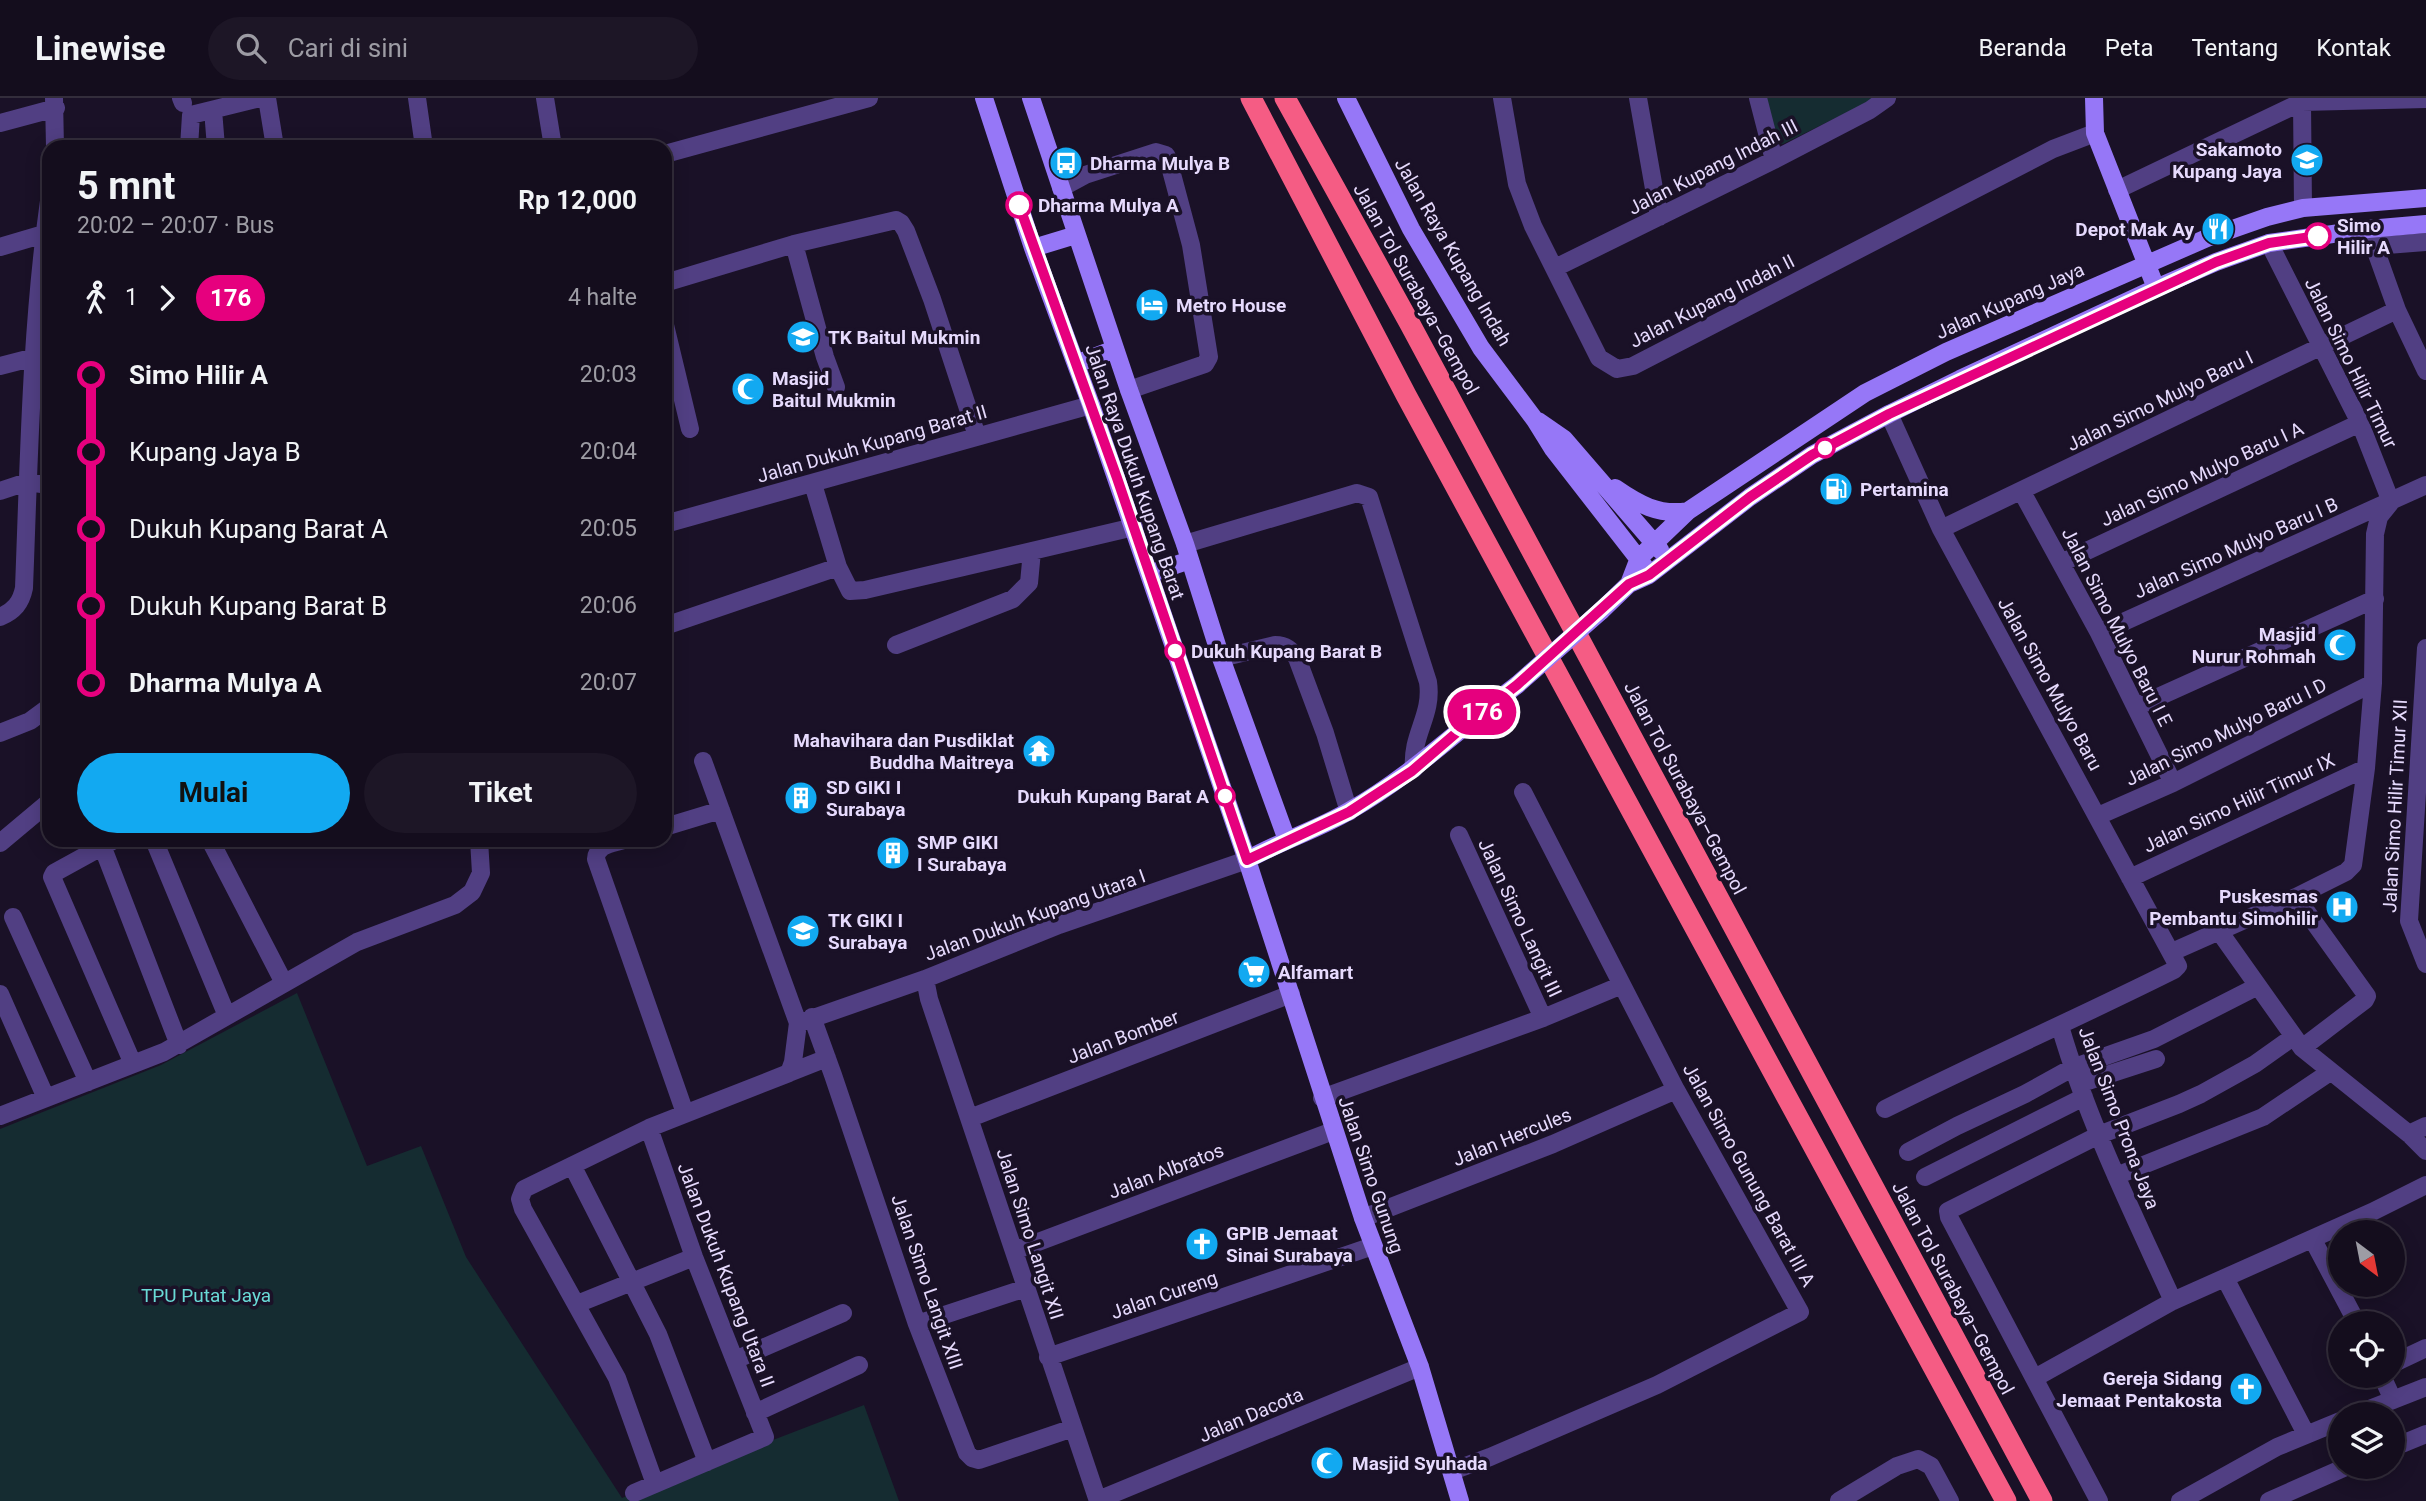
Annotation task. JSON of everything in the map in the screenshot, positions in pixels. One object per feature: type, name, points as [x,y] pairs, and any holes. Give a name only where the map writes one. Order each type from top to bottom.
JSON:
[{"type":"highway","points":[[1251,98],[1406,395],[2006,1501]]},
{"type":"highway","name":"Jalan Tol Surabaya–Gempol","points":[[1285,98],[1410,324],[2042,1501]]},
{"type":"main road","name":"Jalan Raya Dukuh Kupang Barat","points":[[984,98],[1033,248],[1134,527],[1247,860]]},
{"type":"main road","name":"Jalan Raya Dukuh Kupang Barat","points":[[1031,98],[1129,390],[1188,552],[1221,658],[1287,840]]},
{"type":"main road","name":"Jalan Raya Kupang Indah","points":[[1346,98],[1411,229],[1481,348],[1535,419],[1553,449],[1639,558],[1649,575]]},
{"type":"main road","points":[[2094,98],[2095,133],[2156,288]]},
{"type":"main road","name":"Jalan Kupang Jaya","points":[[1629,584],[1639,558],[1688,511],[1866,393],[1946,352],[2207,238],[2267,217],[2302,208],[2426,198]]},
{"type":"main road","name":"Jalan Kupang Jaya","points":[[1247,860],[1349,812],[1414,769],[1517,685],[1629,584],[1649,575],[1750,497],[1812,455],[1960,379],[2216,262],[2269,243],[2371,237],[2426,224]]},
{"type":"main road","points":[[1033,248],[1076,235]]},
{"type":"main road","points":[[1076,364],[1115,349]]},
{"type":"main road","points":[[1946,352],[1960,379]]},
{"type":"main road","name":"Jalan Raya Kupang Indah","points":[[1535,419],[1564,439],[1654,542]]},
{"type":"main road","points":[[1597,476],[1647,508],[1673,514],[1688,511]]},
{"type":"main road","points":[[1654,542],[1667,560]]},
{"type":"main road","points":[[1149,575],[1188,552]]},
{"type":"main road","name":"Jalan Simo Gunung","points":[[1247,860],[1333,1131],[1373,1246],[1420,1367],[1460,1501]]},
{"type":"street","points":[[188,140],[185,105],[213,110],[260,98]]},
{"type":"street","points":[[267,98],[274,140]]},
{"type":"street","points":[[417,98],[423,140]]},
{"type":"street","points":[[545,98],[552,140]]},
{"type":"street","points":[[672,152],[869,98]]},
{"type":"street","name":"Jalan Kupang Indah II","points":[[1502,98],[1517,184],[1533,226],[1600,358],[1617,369],[1633,366],[2053,149],[2095,133]]},
{"type":"street","points":[[1638,98],[1659,217]]},
{"type":"street","points":[[1758,98],[1774,160]]},
{"type":"street","name":"Jalan Kupang Indah III","points":[[1555,268],[1774,160],[1870,110],[1887,98]]},
{"type":"street","points":[[2117,190],[2306,100],[2426,99]]},
{"type":"street","points":[[2302,208],[2306,100]]},
{"type":"street","points":[[0,123],[55,103],[55,140]]},
{"type":"street","points":[[213,110],[215,140]]},
{"type":"street","points":[[1061,188],[1085,176],[1156,152],[1166,155],[1168,159],[1191,245],[1209,357],[1205,364],[1129,390]]},
{"type":"street","points":[[672,281],[794,244],[896,220],[906,231],[936,311],[977,436]]},
{"type":"street","points":[[0,247],[42,235]]},
{"type":"street","points":[[2426,242],[2371,237],[2397,310],[2421,349],[2426,371]]},
{"type":"street","name":"Jalan Simo Hilir Timur","points":[[2269,243],[2323,345],[2360,423],[2391,502]]},
{"type":"street","points":[[794,244],[825,357],[836,387]]},
{"type":"street","points":[[0,617],[12,610],[22,596],[42,261]]},
{"type":"street","name":"Jalan Simo Mulyo Baru I","points":[[1941,529],[2397,310]]},
{"type":"street","points":[[672,353],[691,429]]},
{"type":"street","points":[[0,366],[35,357]]},
{"type":"street","name":"Jalan Dukuh Kupang Barat II","points":[[672,522],[1091,405]]},
{"type":"street","name":"Jalan Simo Mulyo Baru","points":[[1889,414],[1941,529],[2098,816],[2173,961]]},
{"type":"street","name":"Jalan Simo Mulyo Baru I A","points":[[2061,563],[2360,423]]},
{"type":"street","points":[[0,491],[27,482],[42,484]]},
{"type":"street","points":[[813,484],[838,567],[847,589],[855,592],[1134,527]]},
{"type":"street","name":"Jalan Simo Mulyo Baru I B","points":[[2099,633],[2426,485]]},
{"type":"street","name":"Jalan Simo Mulyo Baru I E","points":[[2022,492],[2099,633],[2173,783]]},
{"type":"street","points":[[1188,552],[1357,494],[1369,497],[1428,682],[1430,697],[1415,741],[1414,769]]},
{"type":"street","points":[[2366,768],[2373,683],[2375,534],[2379,517],[2391,502]]},
{"type":"street","points":[[896,645],[1013,599],[1029,583],[1032,551]]},
{"type":"street","points":[[672,624],[838,567]]},
{"type":"street","points":[[2136,707],[2375,599]]},
{"type":"street","points":[[1221,658],[1275,645],[1283,645],[1292,651],[1325,733],[1349,812]]},
{"type":"street","name":"Jalan Simo Hilir Timur XII","points":[[2426,648],[2409,921],[2426,964]]},
{"type":"street","name":"Jalan Simo Mulyo Baru I D","points":[[2098,816],[2173,783],[2373,683]]},
{"type":"street","points":[[0,733],[30,721],[42,712]]},
{"type":"street","name":"Jalan Simo Langit XIII","points":[[703,761],[805,1020],[827,1058],[917,1324],[967,1453],[979,1460],[1073,1428]]},
{"type":"street","name":"Jalan Simo Prona Jaya","points":[[2173,1301],[2099,1135],[2078,1083],[2060,1026],[2173,961],[2219,931],[2346,872],[2353,865],[2355,858],[2366,768]]},
{"type":"street","name":"Jalan Simo Hilir Timur IX","points":[[2130,878],[2366,768]]},
{"type":"street","name":"Jalan Simo Gunung Barat III A","points":[[1452,1471],[1657,1385],[1800,1312],[1676,1090],[1523,792]]},
{"type":"street","points":[[0,843],[42,808]]},
{"type":"street","points":[[672,825],[721,810]]},
{"type":"street","name":"Jalan Simo Langit III","points":[[1459,835],[1543,1018]]},
{"type":"street","points":[[102,847],[54,873],[52,877],[133,1064]]},
{"type":"street","points":[[109,847],[179,1045]]},
{"type":"street","points":[[157,847],[228,1016]]},
{"type":"street","points":[[214,847],[284,983]]},
{"type":"street","points":[[0,1116],[179,1045],[357,942],[455,905],[472,892],[481,873],[479,847]]},
{"type":"street","points":[[601,847],[596,859],[685,1113]]},
{"type":"street","name":"Jalan Dukuh Kupang Utara I","points":[[805,1020],[925,979],[1059,925],[1247,860]]},
{"type":"street","points":[[2099,1501],[1949,1217],[1950,1209],[2099,1135],[2201,1094],[2298,1042],[2365,1000],[2367,996],[2296,897]]},
{"type":"street","points":[[2409,921],[2426,914]]},
{"type":"street","points":[[13,917],[88,1082]]},
{"type":"street","points":[[2219,931],[2298,1042],[2426,1151]]},
{"type":"street","name":"Jalan Simo Langit XII","points":[[925,979],[929,999],[1098,1501]]},
{"type":"street","points":[[1322,1098],[1543,1018],[1622,985]]},
{"type":"street","points":[[1925,1177],[2154,1039],[2258,986]]},
{"type":"street","points":[[0,994],[46,1098]]},
{"type":"street","name":"Jalan Bomber","points":[[970,1118],[1291,995]]},
{"type":"street","points":[[789,1073],[805,1020]]},
{"type":"street","points":[[1885,1109],[2060,1026]]},
{"type":"street","points":[[655,1484],[617,1378],[523,1209],[520,1199],[524,1189],[649,1128],[827,1058]]},
{"type":"street","points":[[1908,1152],[2025,1094],[2078,1083],[2155,1059]]},
{"type":"street","points":[[2116,1176],[2263,1117],[2330,1072]]},
{"type":"street","name":"Jalan Hercules","points":[[1363,1218],[1553,1144],[1676,1090]]},
{"type":"street","points":[[2409,1134],[2426,1126]]},
{"type":"street","name":"Jalan Dukuh Kupang Utara II","points":[[649,1128],[694,1256],[765,1437],[707,1462]]},
{"type":"street","name":"Jalan Albratos","points":[[1014,1251],[1333,1131]]},
{"type":"street","points":[[573,1167],[657,1334],[707,1462],[634,1493]]},
{"type":"street","points":[[2035,1378],[2173,1301],[2313,1240],[2426,1185]]},
{"type":"street","points":[[2313,1240],[2351,1311]]},
{"type":"street","name":"Jalan Cureng","points":[[1048,1357],[1373,1246]]},
{"type":"street","points":[[577,1304],[694,1256]]},
{"type":"street","points":[[2225,1278],[2306,1434]]},
{"type":"street","points":[[917,1324],[1026,1288]]},
{"type":"street","points":[[735,1360],[843,1313]]},
{"type":"street","points":[[2405,1358],[2426,1348]]},
{"type":"street","points":[[755,1413],[859,1365]]},
{"type":"street","name":"Jalan Dacota","points":[[1098,1501],[1420,1367]]},
{"type":"street","points":[[2388,1402],[2426,1387]]},
{"type":"street","points":[[2388,1388],[2393,1400]]},
{"type":"street","points":[[2180,1501],[2277,1447],[2328,1426]]},
{"type":"street","points":[[2405,1443],[2426,1434]]},
{"type":"street","points":[[1839,1501],[1897,1466],[1918,1459],[1931,1466],[1950,1501]]},
{"type":"street","points":[[2270,1501],[2328,1475]]},
{"type":"green space","points":[[1764,98],[1876,98],[1783,144],[1777,143]]},
{"type":"green space","name":"TPU Putat Jaya","points":[[297,993],[367,1166],[421,1146],[466,1257],[622,1498],[864,1405],[899,1501],[0,1501],[0,1129],[161,1065]]},
{"type":"bus line","name":"176","points":[[1019,205],[1117,478],[1247,860],[1349,812],[1412,771],[1517,685],[1629,584],[1649,575],[1750,497],[1812,455],[1960,379],[2216,262],[2269,243],[2318,236]]},
{"type":"place","name":"Sakamoto Kupang Jaya","points":[[2307,160]]},
{"type":"place","name":"Dharma Mulya B","points":[[1066,163]]},
{"type":"place","name":"Dharma Mulya A","points":[[1019,205]]},
{"type":"place","name":"Depot Mak Ay","points":[[2218,229]]},
{"type":"place","name":"Simo Hilir A","points":[[2318,236]]},
{"type":"place","name":"Metro House","points":[[1152,305]]},
{"type":"place","name":"TK Baitul Mukmin","points":[[803,337]]},
{"type":"place","name":"Masjid Baitul Mukmin","points":[[748,389]]},
{"type":"place","name":"Pertamina","points":[[1836,489]]},
{"type":"place","name":"Masjid Nurur Rohmah","points":[[2340,645]]},
{"type":"place","name":"Dukuh Kupang Barat B","points":[[1175,651]]},
{"type":"place","name":"Mahavihara dan Pusdiklat Buddha Maitreya","points":[[1039,751]]},
{"type":"place","name":"Dukuh Kupang Barat A","points":[[1225,796]]},
{"type":"place","name":"SD GIKI I Surabaya","points":[[801,798]]},
{"type":"place","name":"SMP GIKI I Surabaya","points":[[893,853]]},
{"type":"place","name":"Puskesmas Pembantu Simohilir","points":[[2342,907]]},
{"type":"place","name":"TK GIKI I Surabaya","points":[[803,931]]},
{"type":"place","name":"Alfamart","points":[[1254,972]]},
{"type":"place","name":"GPIB Jemaat Sinai Surabaya","points":[[1202,1244]]},
{"type":"place","name":"Gereja Sidang Jemaat Pentakosta","points":[[2246,1389]]},
{"type":"place","name":"Masjid Syuhada","points":[[1327,1463]]}]
